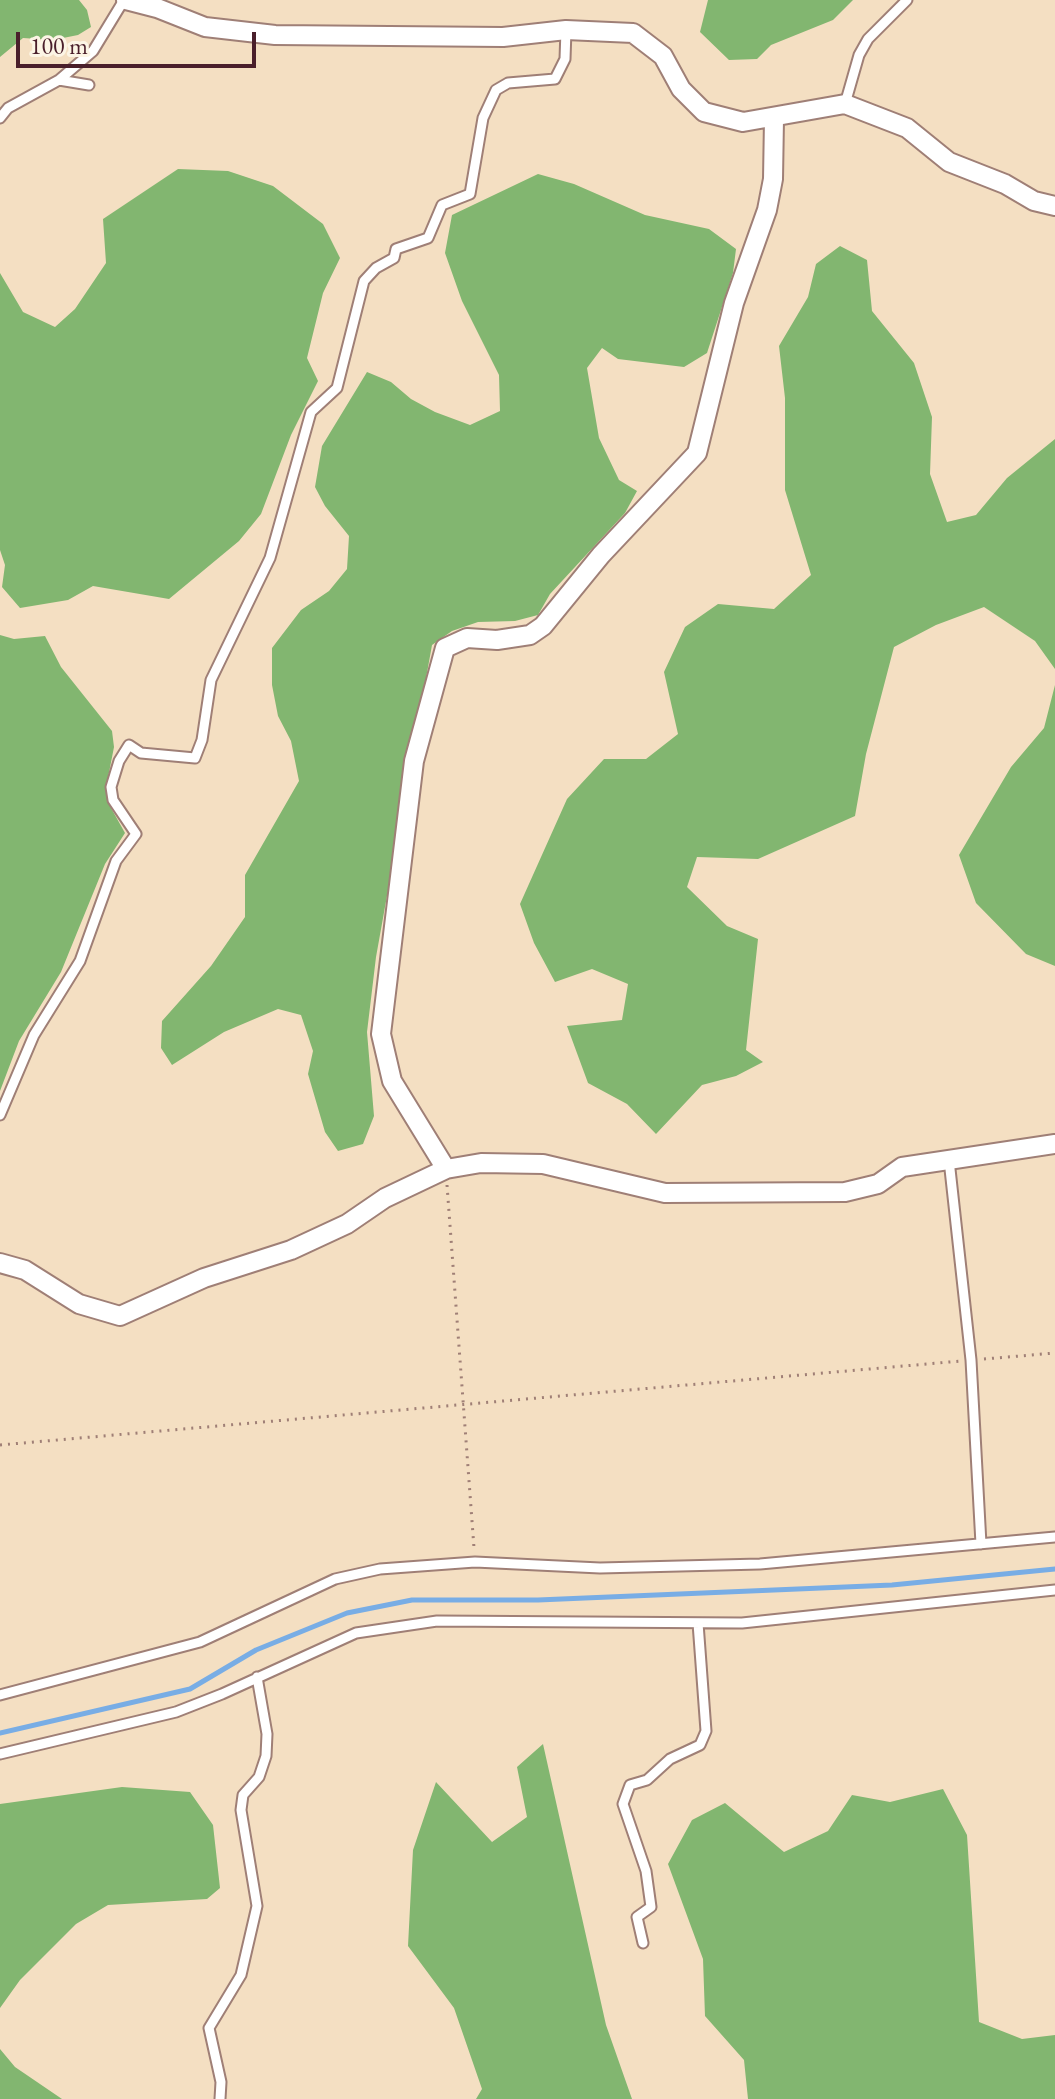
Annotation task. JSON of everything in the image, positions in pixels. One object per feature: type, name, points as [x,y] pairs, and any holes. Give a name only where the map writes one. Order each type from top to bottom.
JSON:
[{"type":"street","points":[[125,0],[157,8],[205,27],[275,35],[503,37],[566,30],[633,33],[663,56],[681,89],[704,112],[743,122],[774,119],[845,104],[907,128],[949,162],[1005,184],[1034,201],[1055,206]]},
{"type":"street","points":[[446,1169],[392,1081],[381,1034],[414,761],[445,648],[467,638],[497,640],[530,635],[543,626],[601,555],[697,453],[734,303],[767,210],[773,179],[774,119]]},
{"type":"street","points":[[0,1263],[25,1270],[79,1304],[120,1316],[204,1278],[291,1250],[347,1224],[385,1198],[446,1169],[481,1163],[543,1164],[665,1193],[845,1192],[878,1184],[902,1167],[1055,1144]]},
{"type":"lane","points":[[0,118],[8,108],[59,80],[93,51],[125,0]]},
{"type":"lane","points":[[845,104],[859,55],[868,39],[907,0]]},
{"type":"lane","points":[[0,1115],[34,1035],[80,961],[116,861],[136,834],[113,800],[111,787],[119,761],[129,745],[141,753],[195,758],[202,740],[211,680],[270,558],[311,412],[337,388],[348,358],[364,281],[376,268],[394,258],[396,249],[428,238],[442,205],[470,194],[483,118],[496,90],[508,83],[555,79],[565,59],[566,30]]},
{"type":"lane","points":[[59,80],[89,85]]},
{"type":"lane","points":[[949,1160],[971,1360],[981,1544]]},
{"type":"lane","points":[[0,1695],[200,1642],[335,1579],[380,1569],[475,1562],[600,1568],[760,1564],[1055,1537]]},
{"type":"lane","points":[[0,1754],[176,1712],[356,1633],[437,1621],[742,1623],[1055,1590]]},
{"type":"lane","points":[[643,1943],[637,1917],[651,1907],[646,1871],[623,1804],[630,1785],[647,1780],[670,1759],[700,1745],[706,1731],[698,1623]]},
{"type":"lane","points":[[220,2099],[221,2082],[209,2028],[241,1975],[257,1906],[241,1810],[243,1795],[259,1777],[266,1756],[267,1734],[257,1677]]},
{"type":"path","points":[[446,1169],[475,1562]]},
{"type":"path","points":[[0,1445],[1055,1353]]},
{"type":"green space","points":[[0,0],[79,0],[87,10],[91,27],[78,35],[53,40],[23,38],[0,57]]},
{"type":"green space","points":[[708,0],[853,0],[833,20],[771,45],[757,59],[729,60],[700,32]]},
{"type":"green space","points":[[178,169],[228,171],[273,186],[323,224],[340,258],[323,293],[307,358],[318,381],[291,435],[261,514],[239,541],[169,599],[93,586],[68,600],[20,608],[2,587],[5,565],[0,550],[0,273],[23,312],[55,327],[75,309],[106,263],[103,219]]},
{"type":"green space","points":[[538,174],[574,184],[645,215],[709,229],[736,249],[733,273],[707,353],[684,367],[618,359],[602,348],[587,368],[599,438],[619,480],[637,491],[625,513],[550,594],[538,615],[515,621],[478,622],[452,631],[432,645],[376,957],[367,1032],[374,1116],[363,1144],[338,1151],[325,1132],[308,1074],[313,1051],[301,1015],[278,1009],[224,1032],[172,1065],[161,1048],[162,1021],[211,966],[245,917],[245,875],[299,781],[291,741],[278,716],[272,685],[272,648],[301,610],[329,591],[347,569],[349,536],[325,506],[315,487],[322,446],[367,372],[391,382],[411,399],[435,412],[470,425],[500,411],[499,375],[462,301],[445,253],[452,215]]},
{"type":"green space","points":[[840,246],[867,260],[872,311],[914,363],[932,417],[930,474],[947,522],[976,515],[1007,478],[1055,439],[1055,669],[1035,641],[984,607],[936,625],[894,647],[866,754],[855,816],[758,859],[697,857],[687,887],[727,926],[758,939],[746,1050],[763,1062],[736,1076],[702,1085],[656,1134],[627,1104],[588,1083],[567,1026],[622,1020],[628,984],[592,969],[555,982],[534,943],[520,904],[567,799],[604,759],[646,759],[678,734],[664,672],[685,627],[718,604],[774,609],[811,575],[785,490],[785,398],[779,346],[808,297],[816,264]]},
{"type":"green space","points":[[0,635],[14,639],[45,636],[61,667],[112,731],[114,747],[106,788],[111,808],[125,833],[105,864],[61,972],[19,1041],[0,1091]]},
{"type":"green space","points":[[1055,685],[1055,966],[1026,954],[976,903],[959,855],[1011,767],[1044,728]]},
{"type":"green space","points":[[543,1744],[606,2025],[632,2099],[476,2099],[482,2089],[454,2008],[408,1946],[413,1850],[436,1782],[492,1842],[527,1817],[517,1767]]},
{"type":"green space","points":[[122,1787],[190,1792],[213,1825],[220,1888],[207,1899],[108,1905],[76,1924],[20,1980],[0,2008],[0,1804]]},
{"type":"green space","points":[[943,1789],[967,1835],[979,2022],[1022,2039],[1055,2035],[1055,2099],[748,2099],[744,2060],[705,2016],[703,1959],[668,1864],[692,1820],[725,1803],[784,1852],[828,1831],[852,1795],[890,1802]]},
{"type":"green space","points":[[0,2049],[15,2067],[62,2099],[0,2099]]},
{"type":"waterway","points":[[0,1733],[190,1689],[256,1650],[347,1613],[412,1600],[538,1600],[892,1585],[1055,1569]]}]
